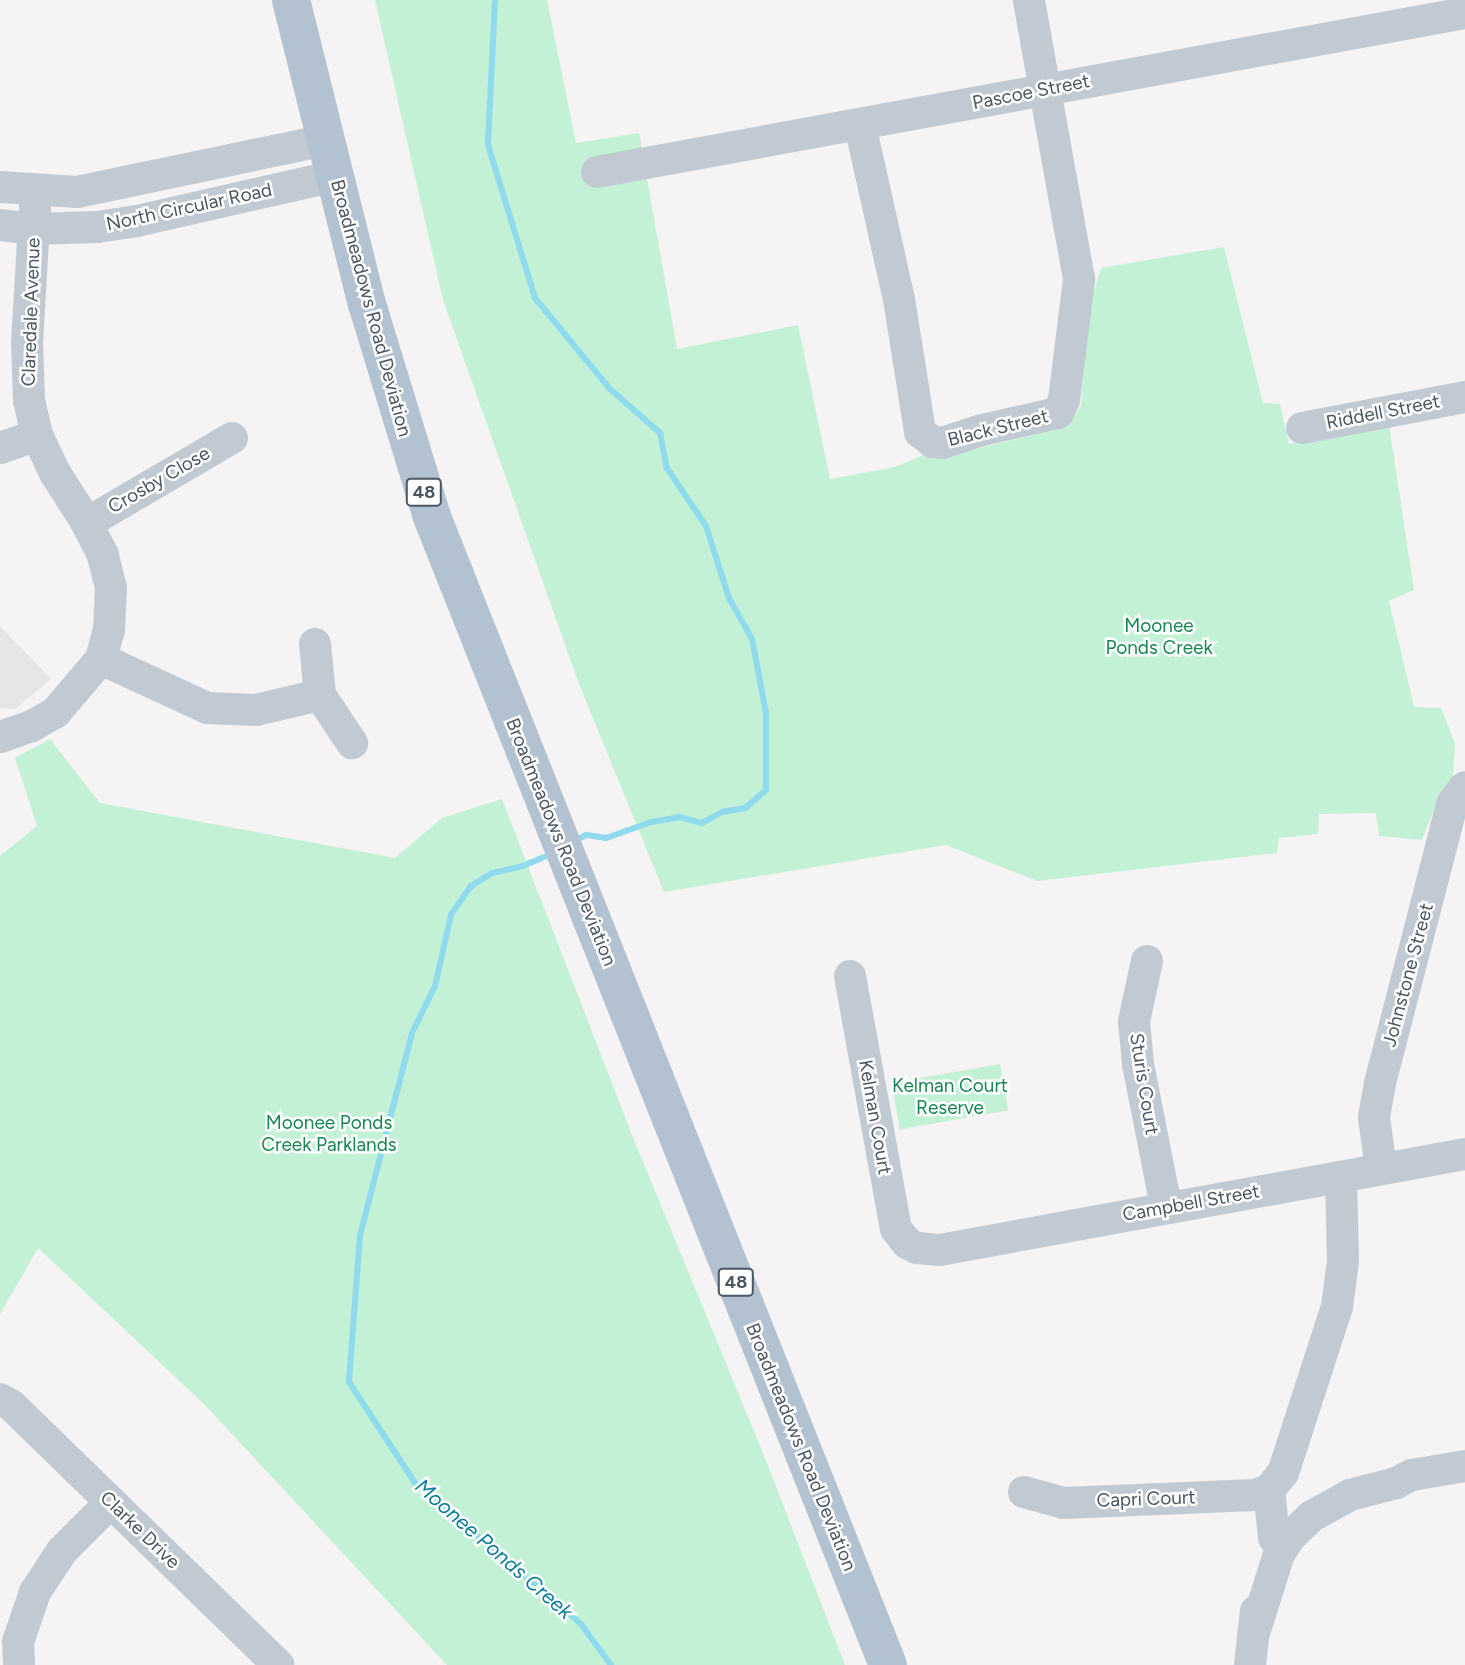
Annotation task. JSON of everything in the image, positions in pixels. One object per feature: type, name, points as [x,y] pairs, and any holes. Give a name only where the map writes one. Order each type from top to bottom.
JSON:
[{"type":"main road","name":"Broadmeadows Road Deviation","points":[[291,0],[367,304],[418,475],[543,798],[888,1665]]},
{"type":"street","name":"Black Street","points":[[860,125],[901,312],[917,424],[926,438],[942,443],[993,427],[1050,417],[1058,413],[1064,400],[1079,279],[1029,0]]},
{"type":"street","name":"Pascoe Street","points":[[597,172],[1465,13]]},
{"type":"street","name":"North Circular Road","points":[[0,187],[36,192],[77,192],[267,150],[330,158]]},
{"type":"street","name":"North Circular Road","points":[[0,225],[33,229],[97,227],[184,210],[330,158]]},
{"type":"street","points":[[173,172],[184,210]]},
{"type":"street","name":"Claredale Avenue","points":[[0,737],[32,726],[56,712],[100,659],[109,630],[111,588],[103,555],[88,523],[55,473],[37,435],[29,401],[27,342],[36,192]]},
{"type":"street","name":"Riddell Street","points":[[1301,428],[1465,397]]},
{"type":"street","points":[[0,448],[37,435]]},
{"type":"street","name":"Crosby Close","points":[[88,523],[232,438]]},
{"type":"street","points":[[316,644],[320,695],[352,743]]},
{"type":"street","points":[[100,659],[207,708],[256,710],[320,695]]},
{"type":"street","name":"Johnstone Street","points":[[1381,1169],[1374,1117],[1380,1083],[1452,804],[1465,787]]},
{"type":"street","name":"Sturis Court","points":[[1147,961],[1134,1021],[1138,1064],[1166,1207]]},
{"type":"street","name":"Kelman Court","points":[[849,976],[896,1229],[907,1242],[917,1248]]},
{"type":"street","name":"Campbell Street","points":[[917,1248],[940,1250],[1465,1154]]},
{"type":"street","points":[[1288,1527],[1269,1490],[1283,1473],[1337,1307],[1343,1261],[1341,1177]]},
{"type":"street","name":"Clarke Drive","points":[[0,1399],[11,1405],[278,1665]]},
{"type":"street","points":[[1250,1665],[1259,1571],[1288,1527],[1317,1494],[1345,1481],[1393,1472],[1412,1475],[1465,1466]]},
{"type":"street","name":"Capri Court","points":[[1024,1492],[1064,1503],[1255,1495],[1269,1490]]},
{"type":"street","points":[[19,1665],[18,1642],[35,1592],[62,1551],[111,1502]]},
{"type":"shaded area","points":[[0,626],[51,679],[15,709],[0,708]]},
{"type":"green space","name":"Moonee Ponds Creek","points":[[375,0],[547,0],[576,143],[639,133],[677,349],[798,325],[830,479],[895,467],[923,455],[938,458],[1067,427],[1081,406],[1087,313],[1101,268],[1224,247],[1263,403],[1280,404],[1289,444],[1389,425],[1414,590],[1389,601],[1414,707],[1441,708],[1455,743],[1453,777],[1439,797],[1422,840],[1379,836],[1376,813],[1319,814],[1318,834],[1279,838],[1277,853],[1037,881],[946,845],[664,892],[579,684],[443,300]]},
{"type":"green space","name":"Moonee Ponds Creek Parklands","points":[[50,739],[100,803],[395,858],[442,818],[502,799],[632,1135],[765,1458],[845,1665],[447,1665],[205,1405],[38,1248],[0,1314],[0,856],[37,826],[15,758]]},
{"type":"green space","name":"Kelman Court Reserve","points":[[1000,1064],[1008,1110],[900,1129],[892,1083]]},
{"type":"waterway","name":"Moonee Ponds Creek","points":[[495,0],[488,145],[535,298],[610,389],[660,433],[667,468],[706,526],[729,598],[752,639],[766,713],[766,790],[745,808],[722,812],[702,823],[680,817],[651,822],[606,838],[586,835],[573,842]]},
{"type":"waterway","name":"Moonee Ponds Creek","points":[[551,854],[523,866],[492,873],[471,886],[451,915],[435,986],[412,1033],[360,1235],[349,1382],[415,1483],[581,1624],[611,1665]]}]
